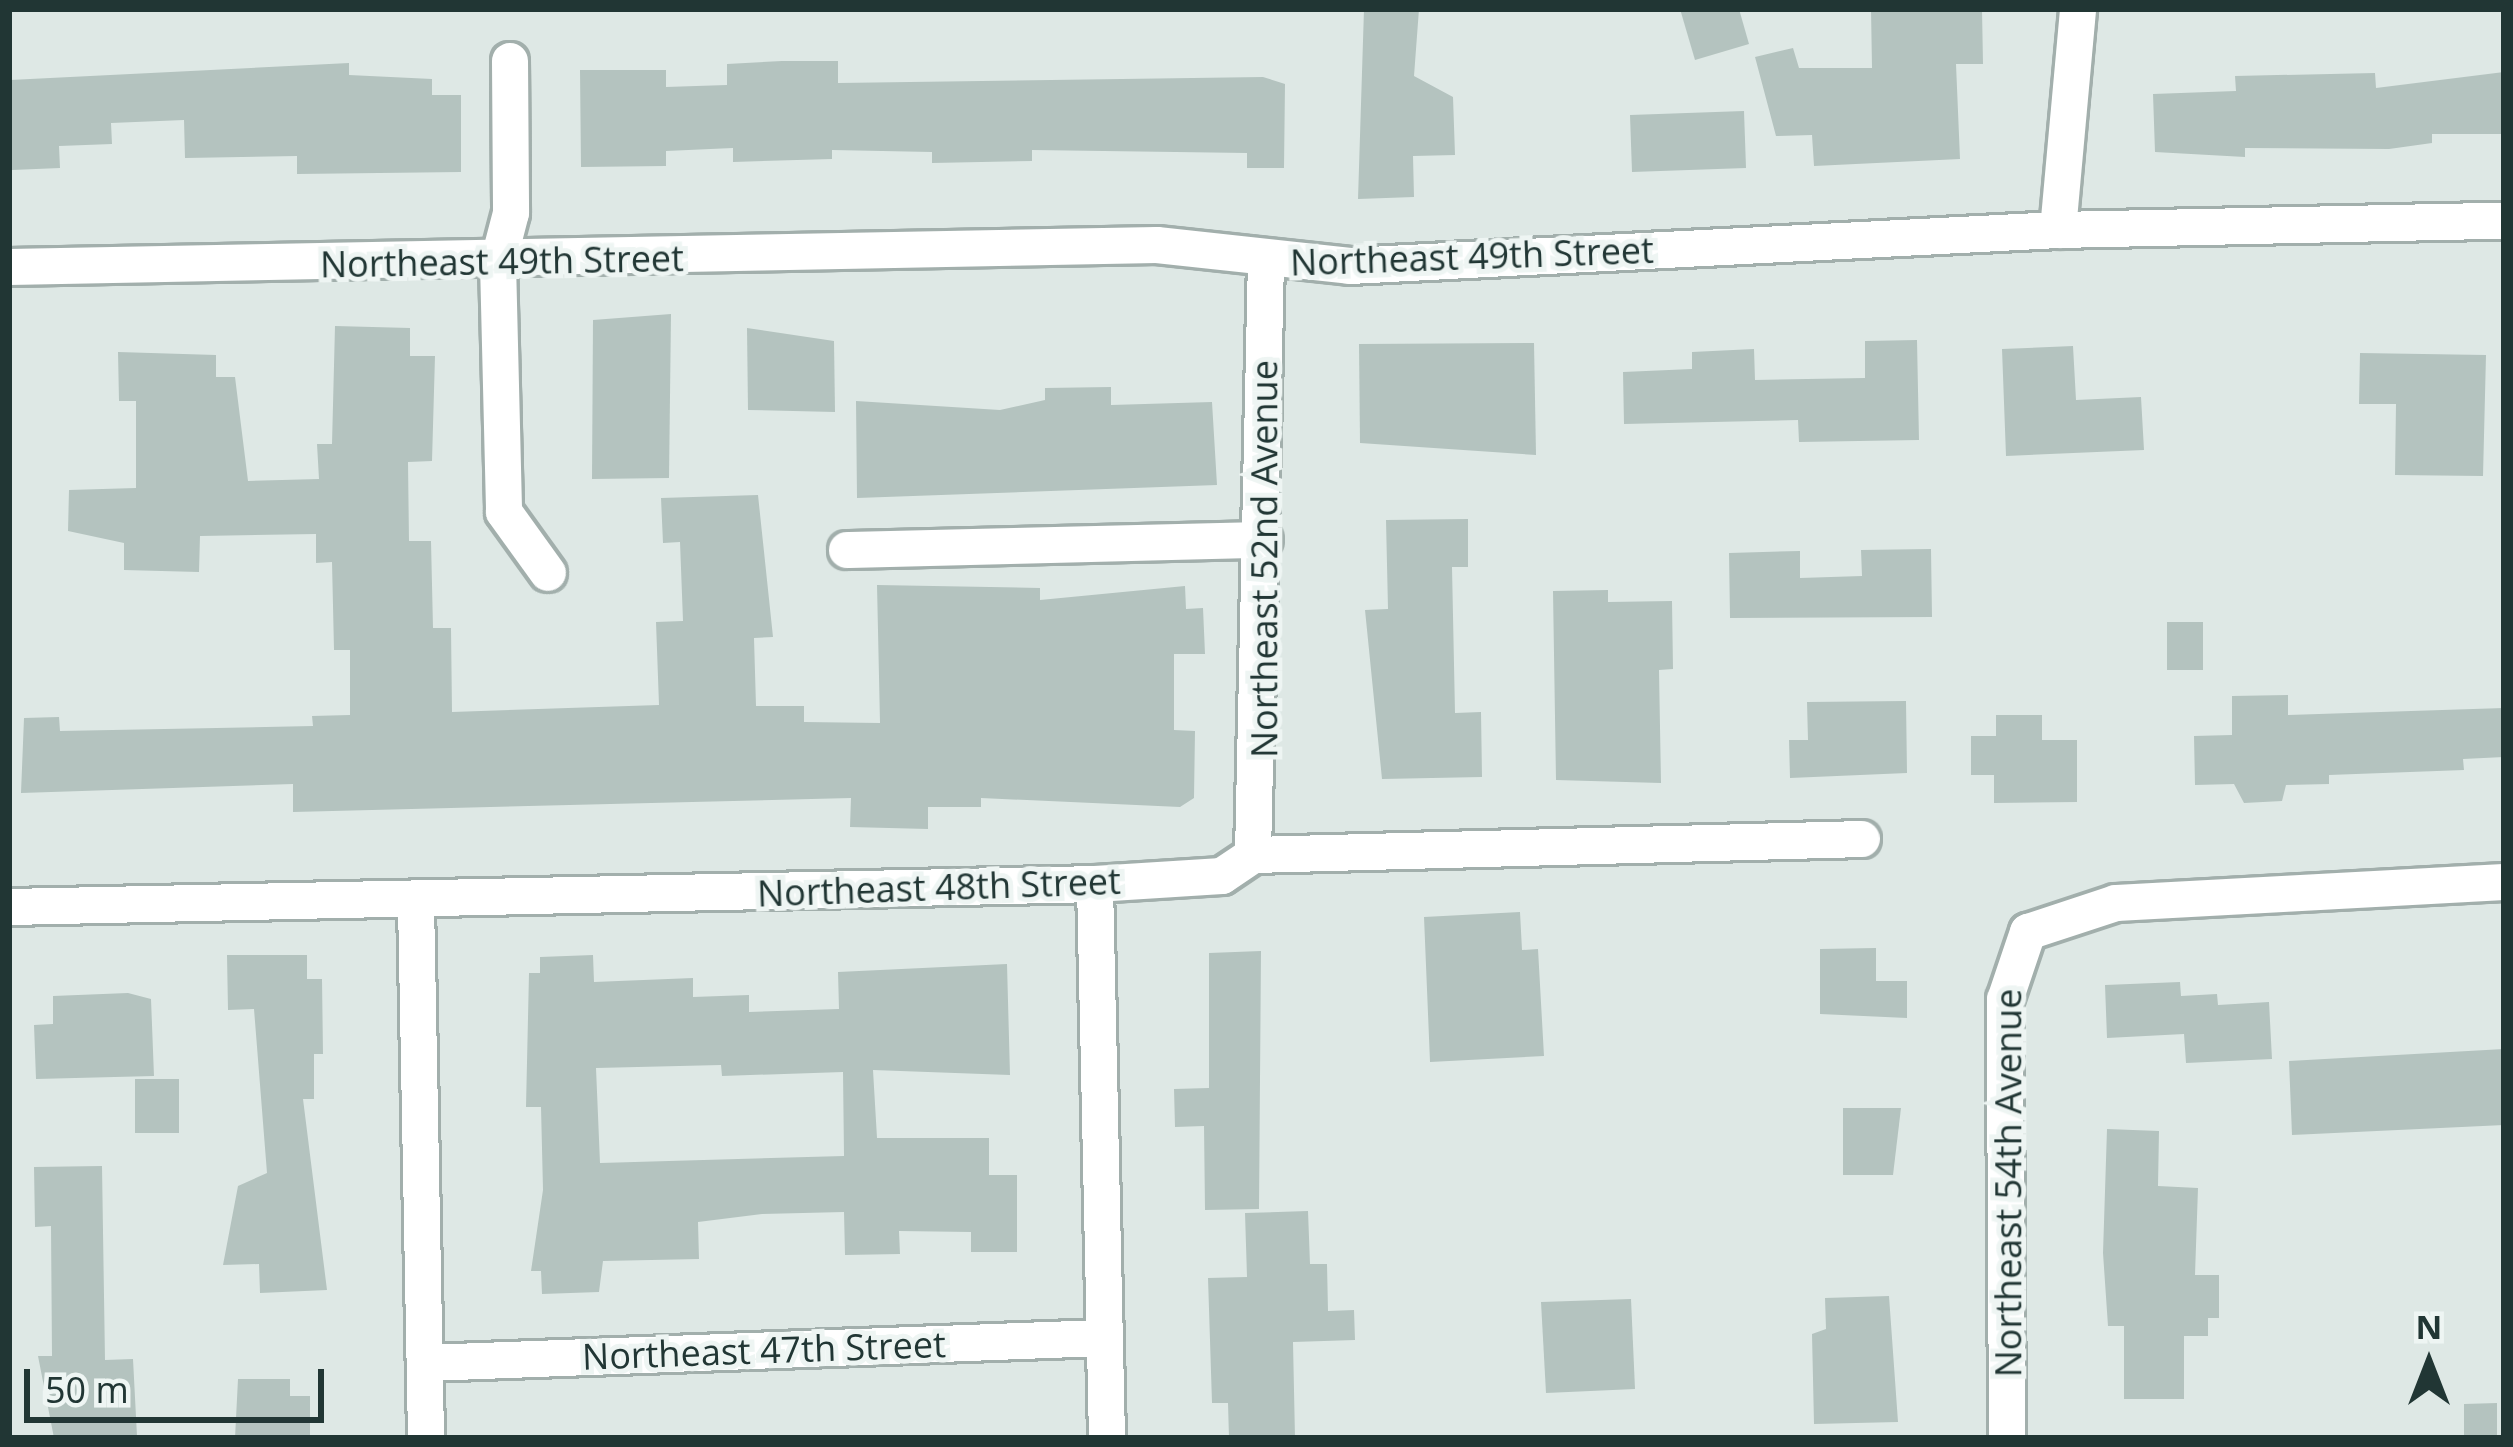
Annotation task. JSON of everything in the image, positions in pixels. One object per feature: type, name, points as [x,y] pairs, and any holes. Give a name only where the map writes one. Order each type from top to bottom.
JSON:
[{"type":"street","points":[[2058,230],[2078,9]]},
{"type":"street","points":[[510,61],[511,213],[498,263],[504,512],[548,573]]},
{"type":"street","name":"Northeast 49th Street","points":[[9,267],[498,263],[1157,245],[1266,262],[2058,230],[2504,221]]},
{"type":"street","name":"Northeast 52nd Avenue","points":[[1253,855],[1264,540],[1266,262]]},
{"type":"street","points":[[847,550],[1264,540]]},
{"type":"street","name":"Northeast 48th Street","points":[[9,908],[1095,884],[1222,876],[1253,855],[1862,839]]},
{"type":"street","name":"Northeast 54th Avenue","points":[[2007,1438],[2005,1000],[2028,932],[2116,903],[2504,882]]},
{"type":"street","points":[[1095,884],[1101,1338],[1107,1438]]},
{"type":"street","points":[[416,902],[426,1438]]},
{"type":"street","name":"Northeast 47th Street","points":[[427,1363],[1101,1338]]},
{"type":"building","points":[[1364,9],[1419,9],[1414,76],[1453,97],[1455,155],[1413,156],[1414,197],[1358,199]]},
{"type":"building","points":[[1680,9],[1739,9],[1749,44],[1695,60]]},
{"type":"building","points":[[1871,9],[1982,9],[1983,64],[1956,64],[1960,159],[1814,166],[1812,135],[1776,136],[1755,57],[1793,48],[1799,68],[1872,68]]},
{"type":"building","points":[[838,61],[838,83],[1263,77],[1285,84],[1284,168],[1247,168],[1247,153],[1032,150],[1032,161],[932,163],[932,152],[832,150],[832,159],[733,162],[733,148],[666,151],[666,166],[581,167],[580,70],[666,70],[666,87],[727,85],[727,64]]},
{"type":"building","points":[[349,63],[349,75],[432,79],[432,95],[461,95],[461,172],[297,174],[297,156],[185,158],[184,120],[111,123],[112,144],[59,146],[60,168],[12,170],[10,80]]},
{"type":"building","points":[[2504,72],[2504,134],[2432,134],[2432,143],[2389,149],[2245,148],[2245,157],[2155,152],[2153,94],[2236,91],[2235,76],[2375,73],[2376,88]]},
{"type":"building","points":[[1744,111],[1746,168],[1632,172],[1630,115]]},
{"type":"building","points":[[671,314],[669,478],[592,479],[593,320]]},
{"type":"building","points":[[335,326],[410,328],[410,356],[435,356],[432,461],[408,462],[409,541],[431,541],[433,628],[451,628],[452,712],[659,705],[656,622],[683,621],[680,542],[663,543],[661,498],[758,495],[773,637],[754,638],[756,706],[804,706],[804,722],[880,723],[877,585],[1040,588],[1040,600],[1185,586],[1186,609],[1203,608],[1205,654],[1174,654],[1174,730],[1195,731],[1194,798],[1180,807],[981,798],[981,807],[928,807],[928,829],[850,827],[851,798],[293,812],[293,784],[21,793],[24,718],[59,717],[60,731],[313,726],[312,716],[350,715],[350,650],[334,650],[332,562],[316,563],[316,534],[200,536],[199,572],[124,570],[124,543],[68,531],[69,490],[136,488],[136,401],[119,401],[118,352],[216,355],[216,377],[235,377],[248,481],[319,479],[317,444],[332,444]]},
{"type":"building","points":[[747,328],[834,341],[835,412],[748,410]]},
{"type":"building","points":[[1917,340],[1919,440],[1799,442],[1798,420],[1624,424],[1623,372],[1692,369],[1692,352],[1754,349],[1755,380],[1865,378],[1865,341]]},
{"type":"building","points":[[1534,343],[1536,455],[1360,443],[1359,344]]},
{"type":"building","points":[[2073,346],[2076,400],[2141,397],[2144,450],[2006,456],[2002,349]]},
{"type":"building","points":[[2360,353],[2486,355],[2483,476],[2395,475],[2396,404],[2359,404]]},
{"type":"building","points":[[1111,387],[1111,405],[1212,402],[1217,485],[857,498],[856,401],[1000,410],[1045,400],[1045,388]]},
{"type":"building","points":[[1468,519],[1468,567],[1452,567],[1455,713],[1481,712],[1482,777],[1382,779],[1365,610],[1388,609],[1386,520]]},
{"type":"building","points":[[1931,549],[1932,617],[1730,618],[1729,553],[1800,551],[1800,578],[1862,576],[1861,550]]},
{"type":"building","points":[[1608,590],[1608,602],[1672,601],[1673,669],[1659,670],[1661,783],[1556,780],[1553,591]]},
{"type":"building","points":[[2167,622],[2203,622],[2203,670],[2167,670]]},
{"type":"building","points":[[2288,695],[2288,715],[2504,708],[2504,757],[2463,759],[2464,770],[2329,775],[2329,784],[2286,785],[2282,801],[2244,803],[2234,784],[2195,785],[2194,736],[2232,735],[2232,696]]},
{"type":"building","points":[[1906,701],[1907,773],[1790,778],[1789,740],[1808,740],[1807,702]]},
{"type":"building","points":[[1996,715],[2042,715],[2042,740],[2077,740],[2077,802],[1994,803],[1994,775],[1971,775],[1971,736],[1996,736]]},
{"type":"building","points":[[1520,912],[1522,950],[1538,949],[1544,1056],[1430,1062],[1424,917]]},
{"type":"building","points":[[1876,948],[1876,981],[1907,981],[1907,1018],[1820,1014],[1820,949]]},
{"type":"building","points":[[1261,951],[1259,1209],[1205,1210],[1204,1126],[1175,1127],[1174,1089],[1209,1088],[1209,953]]},
{"type":"building","points":[[227,955],[307,955],[307,979],[322,979],[323,1054],[314,1054],[314,1099],[303,1099],[327,1290],[260,1293],[259,1264],[223,1265],[238,1186],[267,1173],[254,1009],[228,1010]]},
{"type":"building","points":[[593,955],[594,982],[693,978],[693,997],[749,995],[749,1012],[839,1009],[838,972],[1007,964],[1010,1075],[873,1070],[877,1138],[989,1138],[989,1175],[1017,1175],[1017,1252],[971,1252],[971,1232],[899,1231],[900,1254],[845,1255],[844,1212],[762,1214],[698,1222],[699,1259],[603,1261],[599,1292],[542,1294],[541,1271],[531,1271],[543,1190],[541,1107],[526,1107],[529,973],[540,973],[540,957]],"holes":[[[721,1065],[722,1076],[843,1072],[844,1156],[600,1163],[596,1068]]]},
{"type":"building","points":[[2180,982],[2181,996],[2217,994],[2218,1005],[2269,1002],[2272,1059],[2186,1063],[2184,1034],[2107,1038],[2105,985]]},
{"type":"building","points":[[128,993],[151,999],[154,1076],[36,1079],[34,1025],[53,1024],[53,996]]},
{"type":"building","points":[[2504,1049],[2504,1125],[2292,1135],[2289,1061]]},
{"type":"building","points":[[135,1079],[179,1079],[179,1133],[135,1133]]},
{"type":"building","points":[[1843,1108],[1901,1108],[1893,1175],[1843,1175]]},
{"type":"building","points":[[2107,1129],[2159,1131],[2158,1186],[2198,1188],[2195,1275],[2219,1275],[2219,1318],[2208,1318],[2208,1336],[2184,1336],[2184,1399],[2124,1399],[2124,1326],[2108,1326],[2103,1253]]},
{"type":"building","points":[[102,1166],[105,1360],[133,1359],[137,1436],[54,1438],[38,1356],[52,1356],[51,1226],[35,1227],[34,1167]]},
{"type":"building","points":[[1308,1211],[1310,1264],[1327,1264],[1328,1311],[1354,1310],[1355,1340],[1293,1342],[1295,1438],[1229,1438],[1228,1403],[1212,1403],[1208,1278],[1247,1277],[1245,1213]]},
{"type":"building","points":[[1889,1296],[1898,1422],[1814,1424],[1812,1334],[1826,1329],[1825,1298]]},
{"type":"building","points":[[1631,1299],[1635,1389],[1546,1393],[1541,1302]]},
{"type":"building","points":[[238,1379],[290,1379],[290,1396],[310,1396],[310,1438],[235,1438]]},
{"type":"building","points":[[2497,1403],[2497,1438],[2464,1438],[2464,1404]]}]
